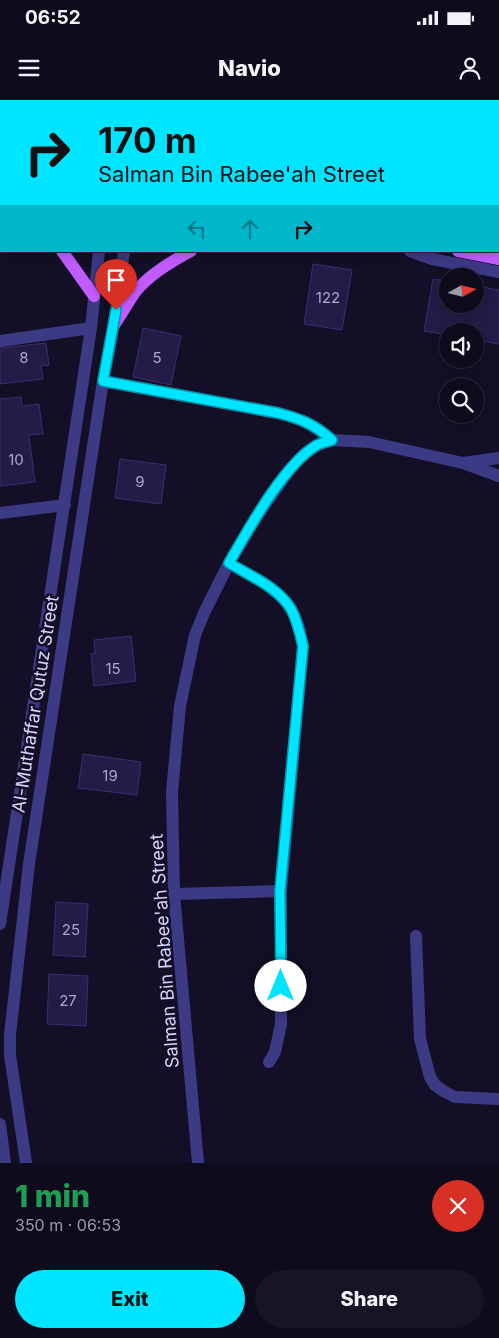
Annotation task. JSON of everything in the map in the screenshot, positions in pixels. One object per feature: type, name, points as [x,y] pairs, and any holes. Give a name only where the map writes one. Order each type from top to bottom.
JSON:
[{"type":"main road","points":[[63,252],[94,296]]},
{"type":"main road","points":[[114,325],[137,290],[156,273],[189,252]]},
{"type":"main road","points":[[463,252],[499,259]]},
{"type":"street","name":"Al-Muthaffar Qutuz Street","points":[[0,924],[65,505],[91,328],[99,252]]},
{"type":"street","name":"Al-Muthaffar Qutuz Street","points":[[26,1163],[5,1055],[5,1035],[29,864],[124,252]]},
{"type":"street","points":[[413,252],[432,259],[499,272]]},
{"type":"street","points":[[0,341],[91,328]]},
{"type":"street","points":[[103,381],[278,413],[302,420],[318,428],[332,440]]},
{"type":"street","name":"Salman Bin Rabee'ah Street","points":[[198,1163],[174,894],[172,792],[180,706],[195,635],[229,563],[257,516],[290,469],[304,454],[318,445],[332,440],[369,442],[462,463],[499,476]]},
{"type":"street","name":"Salman Bin Rabee'ah Street","points":[[462,463],[499,458]]},
{"type":"street","points":[[0,513],[65,505]]},
{"type":"street","points":[[229,563],[277,592],[291,608],[298,625],[303,646],[280,891],[281,1024],[275,1052],[269,1062]]},
{"type":"street","points":[[174,894],[280,891]]},
{"type":"street","points":[[416,936],[420,1039],[430,1077],[435,1085],[455,1097],[499,1099]]},
{"type":"street","points":[[0,1124],[5,1163]]},
{"type":"street","points":[[0,1156],[5,1163]]},
{"type":"building","points":[[313,264],[352,270],[342,330],[304,324]]},
{"type":"building","points":[[433,279],[439,280],[439,313],[484,313],[484,288],[499,290],[499,344],[484,342],[484,323],[439,323],[439,334],[424,331]]},
{"type":"building","points":[[143,328],[181,336],[171,385],[133,377]]},
{"type":"building","points":[[46,343],[49,365],[41,366],[43,379],[0,384],[0,348]]},
{"type":"building","points":[[21,397],[22,406],[39,404],[43,434],[29,435],[35,482],[0,486],[0,399]]},
{"type":"building","points":[[120,459],[166,465],[161,504],[115,498]]},
{"type":"building","points":[[131,636],[136,681],[94,686],[91,654],[95,653],[94,640]]},
{"type":"building","points":[[83,754],[141,762],[137,795],[78,788]]},
{"type":"building","points":[[56,902],[88,904],[85,957],[53,955]]},
{"type":"building","points":[[49,974],[88,976],[86,1026],[47,1024]]},
{"type":"route","points":[[116,310],[103,381],[278,413],[302,420],[318,428],[332,440],[318,445],[304,454],[290,469],[257,516],[229,563],[277,592],[291,608],[298,625],[303,646],[280,891],[281,986]]}]
